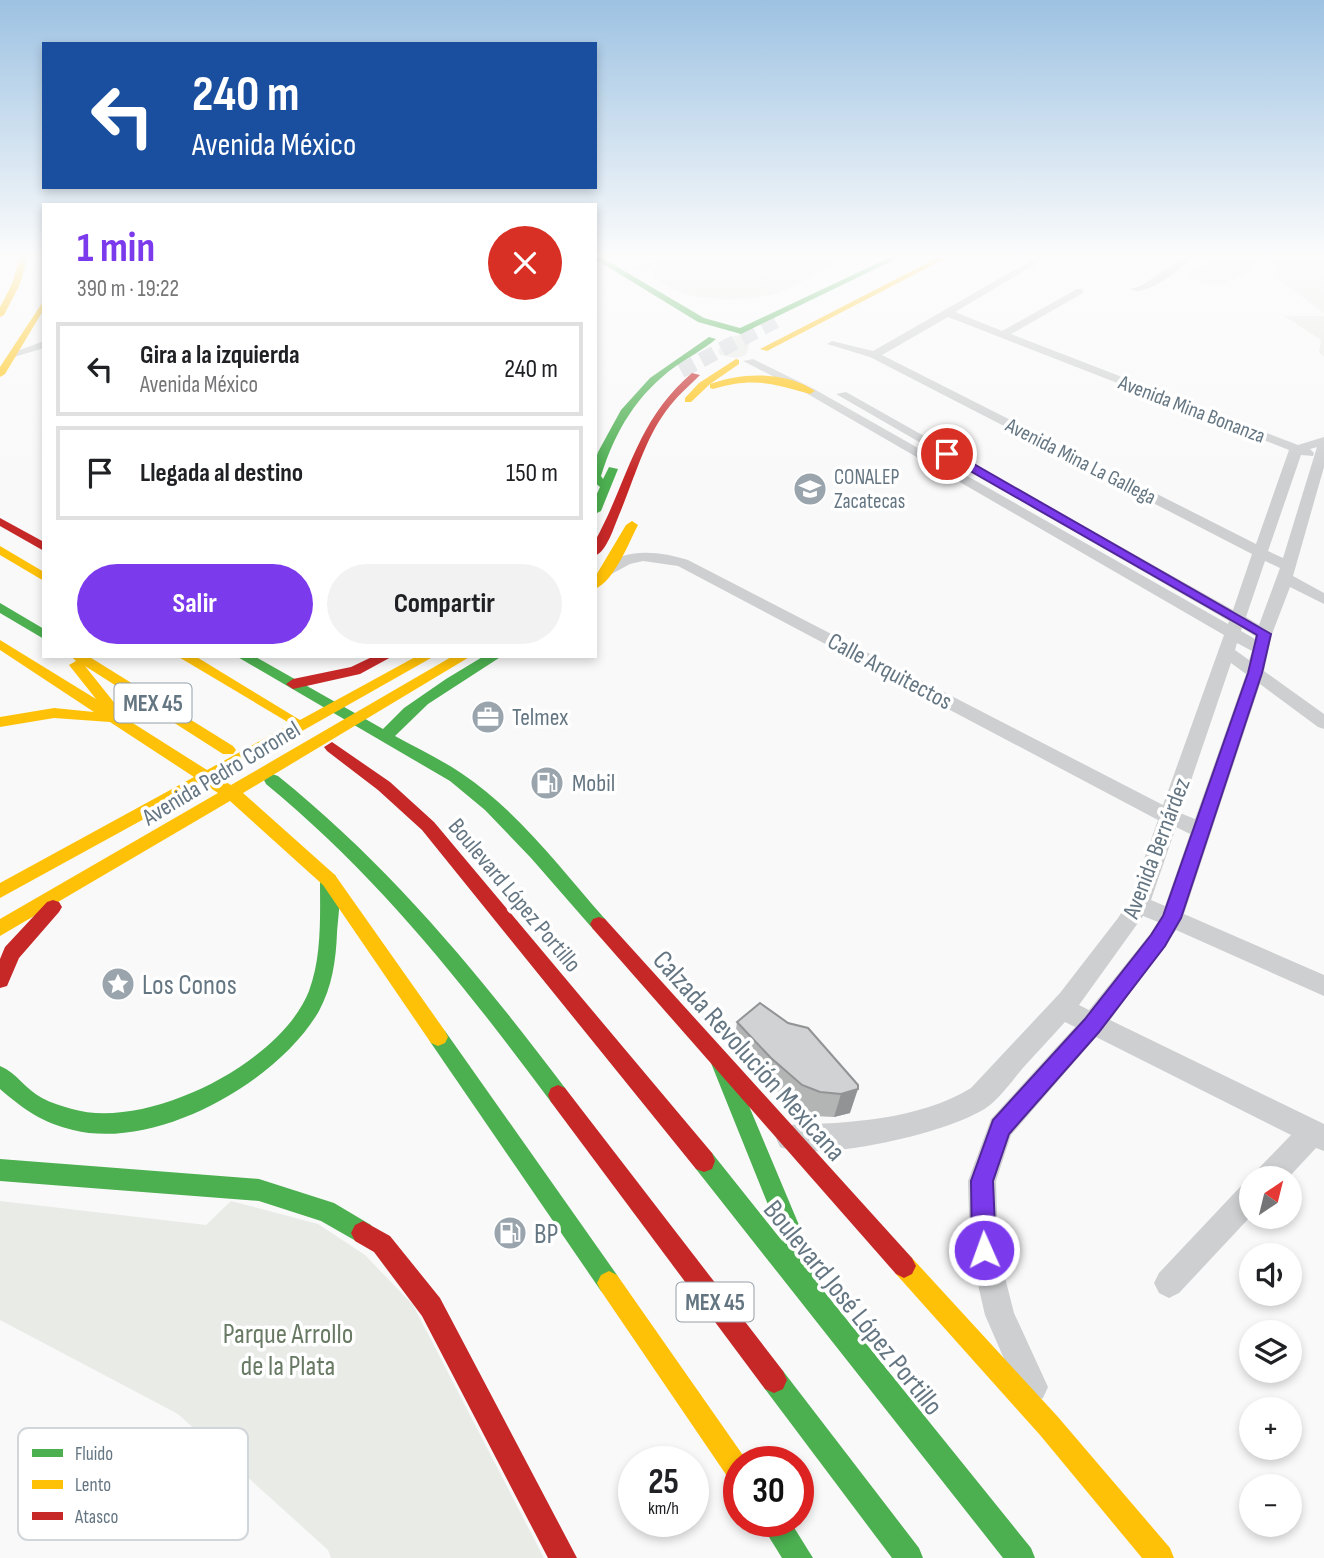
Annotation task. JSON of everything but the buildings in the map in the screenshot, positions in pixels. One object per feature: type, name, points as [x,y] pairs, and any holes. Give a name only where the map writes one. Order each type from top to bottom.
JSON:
[{"type":"main road","points":[[0,374],[31,329]]},
{"type":"main road","points":[[696,329],[712,338]]},
{"type":"main road","points":[[732,329],[764,338],[764,350]]},
{"type":"main road","points":[[598,492],[605,443],[631,399],[658,372],[717,333],[750,329]]},
{"type":"main road","points":[[598,492],[635,420],[657,390],[762,356],[777,329]]},
{"type":"main road","points":[[712,338],[709,353],[715,358],[742,361]]},
{"type":"main road","points":[[597,549],[626,495],[651,425],[667,400],[693,377],[713,371],[701,363],[677,364],[658,372]]},
{"type":"main road","points":[[689,399],[721,382],[743,376],[765,376],[810,391]]},
{"type":"main road","points":[[668,431],[689,399],[693,377]]},
{"type":"main road","points":[[626,495],[648,471],[654,460]]},
{"type":"main road","points":[[601,579],[629,534],[639,510]]},
{"type":"main road","points":[[0,522],[42,546]]},
{"type":"main road","points":[[0,550],[42,576]]},
{"type":"main road","points":[[0,607],[42,634]]},
{"type":"main road","points":[[0,644],[240,799],[329,880],[723,1448]]},
{"type":"main road","points":[[71,658],[121,720]]},
{"type":"main road","name":"MEX 45","points":[[81,658],[228,750]]},
{"type":"main road","name":"MEX 45","points":[[187,658],[293,720]]},
{"type":"main road","name":"Calzada Revolución Mexicana","points":[[247,658],[387,736],[456,778],[491,806],[545,862],[788,1138],[1049,1426],[1160,1558]]},
{"type":"main road","points":[[293,684],[355,671],[382,658]]},
{"type":"main road","name":"Avenida Pedro Coronel","points":[[0,891],[158,803],[304,727],[424,658]]},
{"type":"main road","name":"Avenida Pedro Coronel","points":[[0,928],[105,869],[461,658]]},
{"type":"main road","points":[[387,736],[407,709],[492,658]]},
{"type":"main road","points":[[355,671],[364,690],[382,703],[407,709]]},
{"type":"main road","points":[[0,722],[68,711],[121,720]]},
{"type":"main road","name":"Boulevard López Portillo","points":[[332,747],[384,786],[428,826],[646,1089]]},
{"type":"main road","name":"MEX 45","points":[[272,780],[319,816],[368,862],[442,946],[522,1046],[909,1558]]},
{"type":"main road","points":[[0,874],[94,838]]},
{"type":"main road","points":[[0,980],[12,953],[48,910],[105,869]]},
{"type":"main road","points":[[0,1076],[14,1093],[37,1110],[72,1121],[113,1124],[152,1118],[221,1092],[282,1043],[304,1018],[317,995],[325,972],[329,880]]},
{"type":"main road","points":[[721,1063],[822,1309]]},
{"type":"main road","name":"Boulevard José López Portillo","points":[[646,1089],[1021,1558]]},
{"type":"main road","points":[[0,1170],[259,1190],[326,1211],[382,1244],[431,1307],[563,1558]]},
{"type":"main road","points":[[785,1537],[799,1558]]},
{"type":"street","points":[[874,355],[917,329]]},
{"type":"street","name":"Avenida Mina Bonanza","points":[[986,329],[1296,449]]},
{"type":"street","points":[[1002,335],[1013,329]]},
{"type":"street","name":"Avenida Mina La Gallega","points":[[832,344],[874,355],[1262,553],[1324,599]]},
{"type":"street","points":[[14,354],[42,345]]},
{"type":"street","points":[[764,350],[1232,634],[1255,673],[1324,723]]},
{"type":"street","points":[[742,361],[810,391],[1232,634],[1262,641]]},
{"type":"street","points":[[1296,449],[1323,448]]},
{"type":"street","name":"Avenida Bernárdez","points":[[1049,1426],[1000,1315],[984,1250],[982,1181],[1000,1128],[1092,1025],[1158,941],[1172,918],[1255,673],[1262,641],[1287,572],[1323,448]]},
{"type":"street","name":"Avenida Bernárdez","points":[[788,1138],[842,1137],[943,1115],[979,1098],[1063,1009],[1125,929],[1139,904],[1170,817],[1296,449]]},
{"type":"street","name":"Calle Arquitectos","points":[[601,579],[628,558],[641,555],[683,562],[1170,817],[1202,830]]},
{"type":"street","points":[[1139,904],[1324,986]]},
{"type":"street","points":[[1063,1009],[1318,1135],[1283,1166]]},
{"type":"street","points":[[1169,1283],[1239,1209]]},
{"type":"green space","points":[[1304,329],[1324,329],[1324,357],[1319,352],[1321,340]]},
{"type":"green space","points":[[739,335],[751,339],[746,355],[736,358],[720,355],[718,351],[723,339]]},
{"type":"green space","name":"Parque Arrollo de la Plata","points":[[0,1201],[206,1225],[231,1201],[318,1224],[365,1255],[413,1305],[544,1558],[331,1558],[328,1550],[248,1477],[248,1428],[193,1428],[178,1414],[0,1320]]},
{"type":"tunnel","points":[[681,371],[761,329]]},
{"type":"traffic: fast","points":[[733,329],[741,331],[746,329]]},
{"type":"traffic: fast","points":[[597,471],[613,431],[638,395],[670,365],[712,339]]},
{"type":"traffic: fast","points":[[597,506],[613,469]]},
{"type":"traffic: fast","points":[[597,479],[606,487]]},
{"type":"traffic: fast","points":[[0,607],[42,634]]},
{"type":"traffic: fast","points":[[247,658],[456,777],[491,806],[537,853],[599,924]]},
{"type":"traffic: fast","points":[[386,736],[423,701],[492,658]]},
{"type":"traffic: fast","points":[[272,780],[353,850],[426,927],[558,1095]]},
{"type":"traffic: fast","points":[[0,1076],[34,1106],[75,1120],[120,1123],[166,1114],[211,1096],[252,1070],[287,1039],[312,1005],[326,960],[329,880]]},
{"type":"traffic: fast","points":[[438,1037],[609,1283]]},
{"type":"traffic: fast","points":[[721,1063],[809,1276]]},
{"type":"traffic: fast","points":[[704,1161],[1021,1558]]},
{"type":"traffic: fast","points":[[0,1170],[259,1190],[326,1211],[363,1233]]},
{"type":"traffic: fast","points":[[774,1380],[909,1558]]},
{"type":"traffic: fast","points":[[784,1537],[799,1558]]},
{"type":"traffic: slow","points":[[0,374],[28,329]]},
{"type":"traffic: slow","points":[[764,349],[804,329]]},
{"type":"traffic: slow","points":[[688,400],[702,385],[736,362]]},
{"type":"traffic: slow","points":[[713,386],[738,379],[762,378],[810,391]]},
{"type":"traffic: slow","points":[[597,583],[606,572],[632,525]]},
{"type":"traffic: slow","points":[[0,550],[42,576]]},
{"type":"traffic: slow","points":[[0,644],[240,799],[329,880],[438,1037]]},
{"type":"traffic: slow","points":[[81,658],[228,750]]},
{"type":"traffic: slow","points":[[187,658],[293,720]]},
{"type":"traffic: slow","points":[[0,891],[424,658]]},
{"type":"traffic: slow","points":[[0,928],[461,658]]},
{"type":"traffic: slow","points":[[76,665],[121,720]]},
{"type":"traffic: slow","points":[[0,722],[54,713],[108,718]]},
{"type":"traffic: slow","points":[[904,1266],[1049,1426],[1160,1558]]},
{"type":"traffic: slow","points":[[609,1283],[723,1448]]},
{"type":"traffic: jam","points":[[597,548],[660,412],[676,392],[695,375]]},
{"type":"traffic: jam","points":[[0,521],[42,546]]},
{"type":"traffic: jam","points":[[293,684],[355,671],[382,658]]},
{"type":"traffic: jam","points":[[332,747],[384,786],[428,826],[704,1161]]},
{"type":"traffic: jam","points":[[0,980],[12,953],[53,907]]},
{"type":"traffic: jam","points":[[599,924],[904,1266]]},
{"type":"traffic: jam","points":[[558,1095],[774,1380]]},
{"type":"traffic: jam","points":[[363,1233],[382,1244],[431,1307],[563,1558]]},
{"type":"place","name":"CONALEP Zacatecas","points":[[810,489]]},
{"type":"place","name":"Telmex","points":[[488,717]]},
{"type":"place","name":"Mobil","points":[[547,783]]},
{"type":"place","name":"Los Conos","points":[[118,984]]},
{"type":"place","name":"BP","points":[[510,1233]]},
{"type":"route","points":[[947,454],[1264,634],[1255,673],[1172,918],[1158,941],[1092,1025],[1000,1128],[982,1181],[984,1250]]}]
